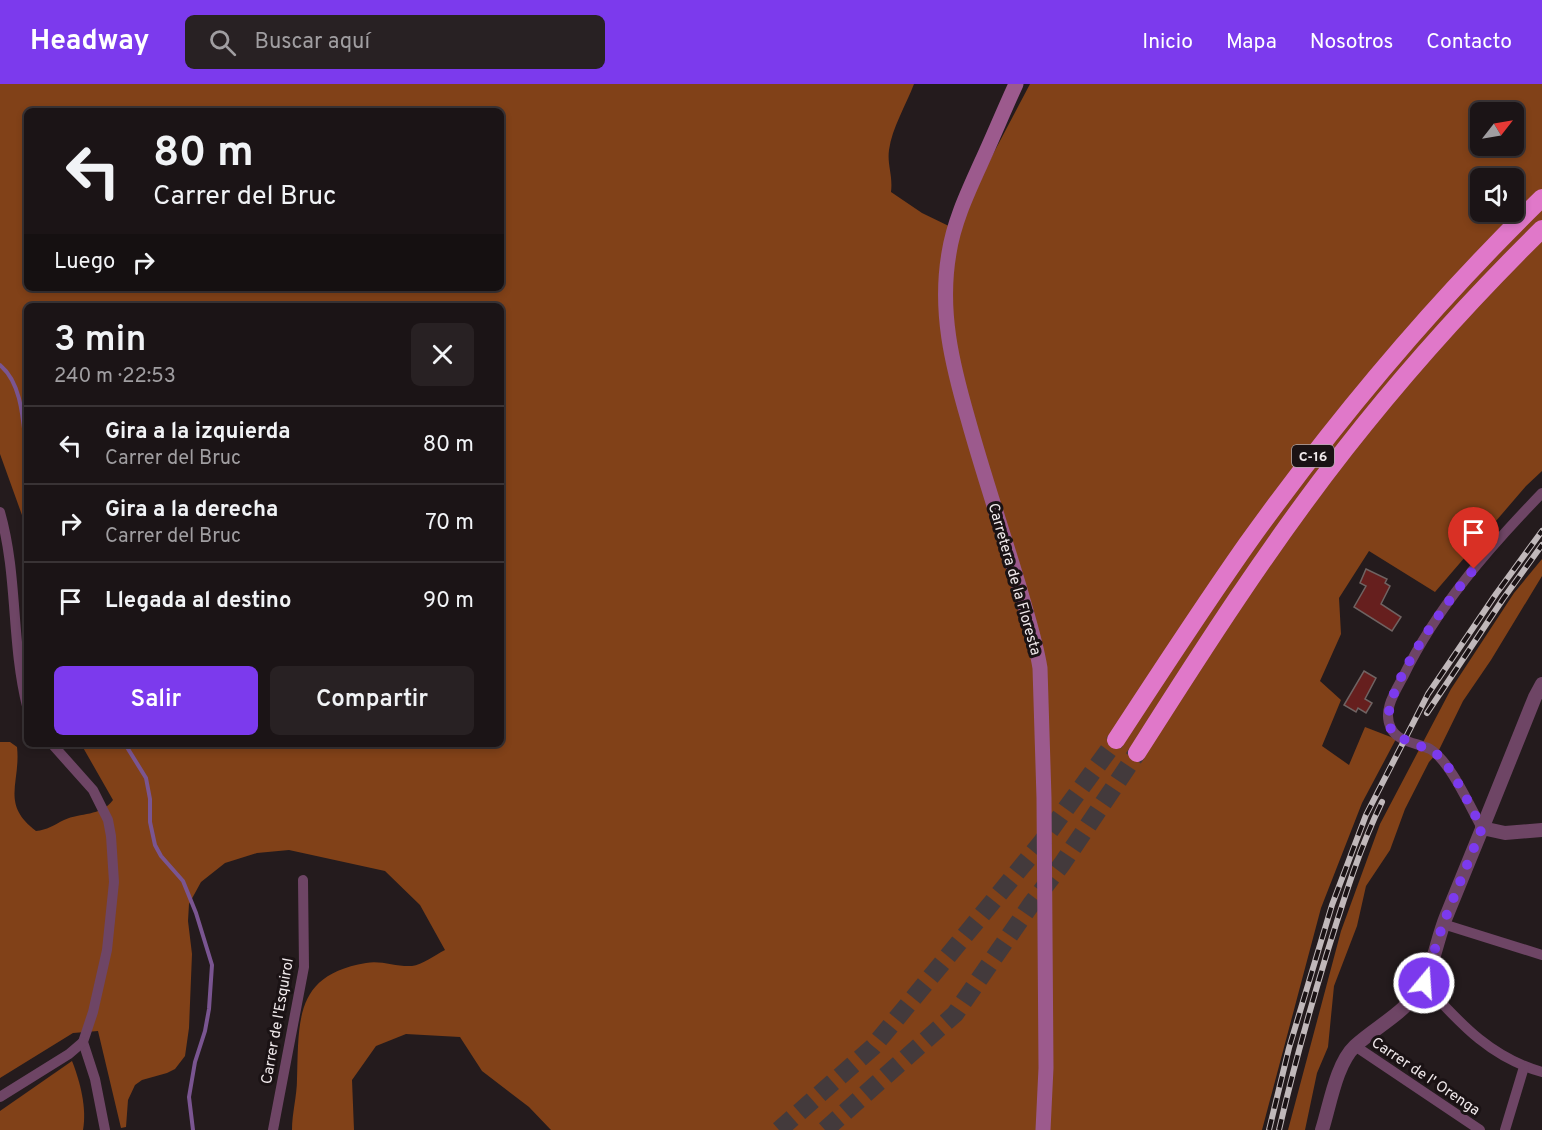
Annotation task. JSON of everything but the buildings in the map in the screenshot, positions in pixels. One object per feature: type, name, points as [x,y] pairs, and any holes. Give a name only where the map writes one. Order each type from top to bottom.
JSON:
[{"type":"highway","name":"C-16","points":[[1116,740],[1248,543],[1336,425],[1368,385],[1478,261],[1542,198]]},
{"type":"highway","name":"C-16","points":[[1137,753],[1234,602],[1346,448],[1454,321],[1542,229]]},
{"type":"main road","name":"Carretera de la Floresta","points":[[1016,84],[964,202],[953,234],[946,270],[945,304],[948,339],[955,374],[1041,668],[1046,1056],[1043,1130]]},
{"type":"street","points":[[1542,493],[1499,538],[1448,600],[1414,654],[1390,704],[1388,716],[1390,728],[1397,736],[1429,749],[1441,758],[1482,828],[1504,833],[1542,830]]},
{"type":"street","points":[[0,512],[7,538],[17,655],[24,691]]},
{"type":"street","points":[[1322,1130],[1340,1070],[1347,1056],[1414,998],[1424,983],[1443,924],[1541,688]]},
{"type":"street","points":[[0,1097],[69,1054],[82,1042],[93,1012],[107,950],[114,882],[108,820],[93,790],[55,747]]},
{"type":"street","name":"Carrer de l'Esquirol","points":[[273,1130],[304,967],[303,880]]},
{"type":"street","points":[[1443,924],[1542,955]]},
{"type":"street","points":[[1424,983],[1467,1031],[1503,1056],[1524,1067],[1542,1072]]},
{"type":"street","points":[[82,1042],[94,1080],[105,1130]]},
{"type":"street","name":"Carrer de l' Orenga","points":[[1355,1047],[1480,1130]]},
{"type":"street","points":[[1504,1130],[1524,1067]]},
{"type":"shaded area","points":[[0,84],[914,84],[891,142],[889,155],[891,192],[922,213],[957,230],[1030,84],[1542,84],[1542,471],[1526,486],[1435,592],[1369,551],[1339,598],[1341,634],[1320,681],[1341,700],[1322,746],[1349,765],[1365,727],[1396,739],[1362,803],[1321,908],[1262,1130],[551,1130],[529,1107],[482,1071],[460,1037],[406,1034],[376,1046],[352,1080],[354,1130],[292,1130],[297,1085],[298,1038],[305,1004],[313,990],[325,978],[342,969],[372,962],[412,966],[445,950],[420,905],[385,871],[289,850],[257,853],[225,863],[201,882],[189,904],[188,921],[192,954],[189,1028],[185,1056],[175,1069],[142,1080],[135,1085],[128,1100],[126,1127],[121,1128],[98,1031],[73,1033],[0,1078],[0,742],[10,742],[17,747],[15,802],[18,812],[36,831],[70,818],[96,812],[113,800],[83,747],[504,747],[504,303],[24,303],[24,521],[0,454]]},
{"type":"shaded area","points":[[1542,559],[1542,576],[1463,701],[1438,752],[1429,762],[1405,809],[1390,850],[1366,886],[1357,926],[1334,986],[1328,1047],[1317,1073],[1305,1130],[1288,1130],[1341,931],[1380,824],[1451,689],[1514,593]]},
{"type":"shaded area","points":[[72,1061],[82,1095],[83,1130],[0,1130],[0,1111]]},
{"type":"waterway","points":[[0,365],[14,384],[21,407],[24,429]]},
{"type":"waterway","points":[[127,747],[146,778],[150,799],[150,822],[155,845],[161,856],[183,881],[196,913],[212,965],[209,1009],[195,1062],[189,1097],[193,1130]]},
{"type":"tunnel","points":[[779,1130],[873,1047],[1041,843],[1116,740]]},
{"type":"tunnel","points":[[825,1130],[955,1014],[1062,864],[1137,753]]},
{"type":"railway","points":[[1269,1130],[1289,1048],[1332,905],[1366,815],[1428,694],[1542,531]]},
{"type":"railway","points":[[1427,713],[1542,545]]},
{"type":"railway","points":[[1279,1130],[1314,997],[1345,895],[1382,802]]},
{"type":"route","points":[[1424,983],[1443,924],[1482,828],[1441,758],[1429,749],[1397,736],[1390,728],[1388,716],[1390,704],[1414,654],[1448,600],[1474,569]]}]
